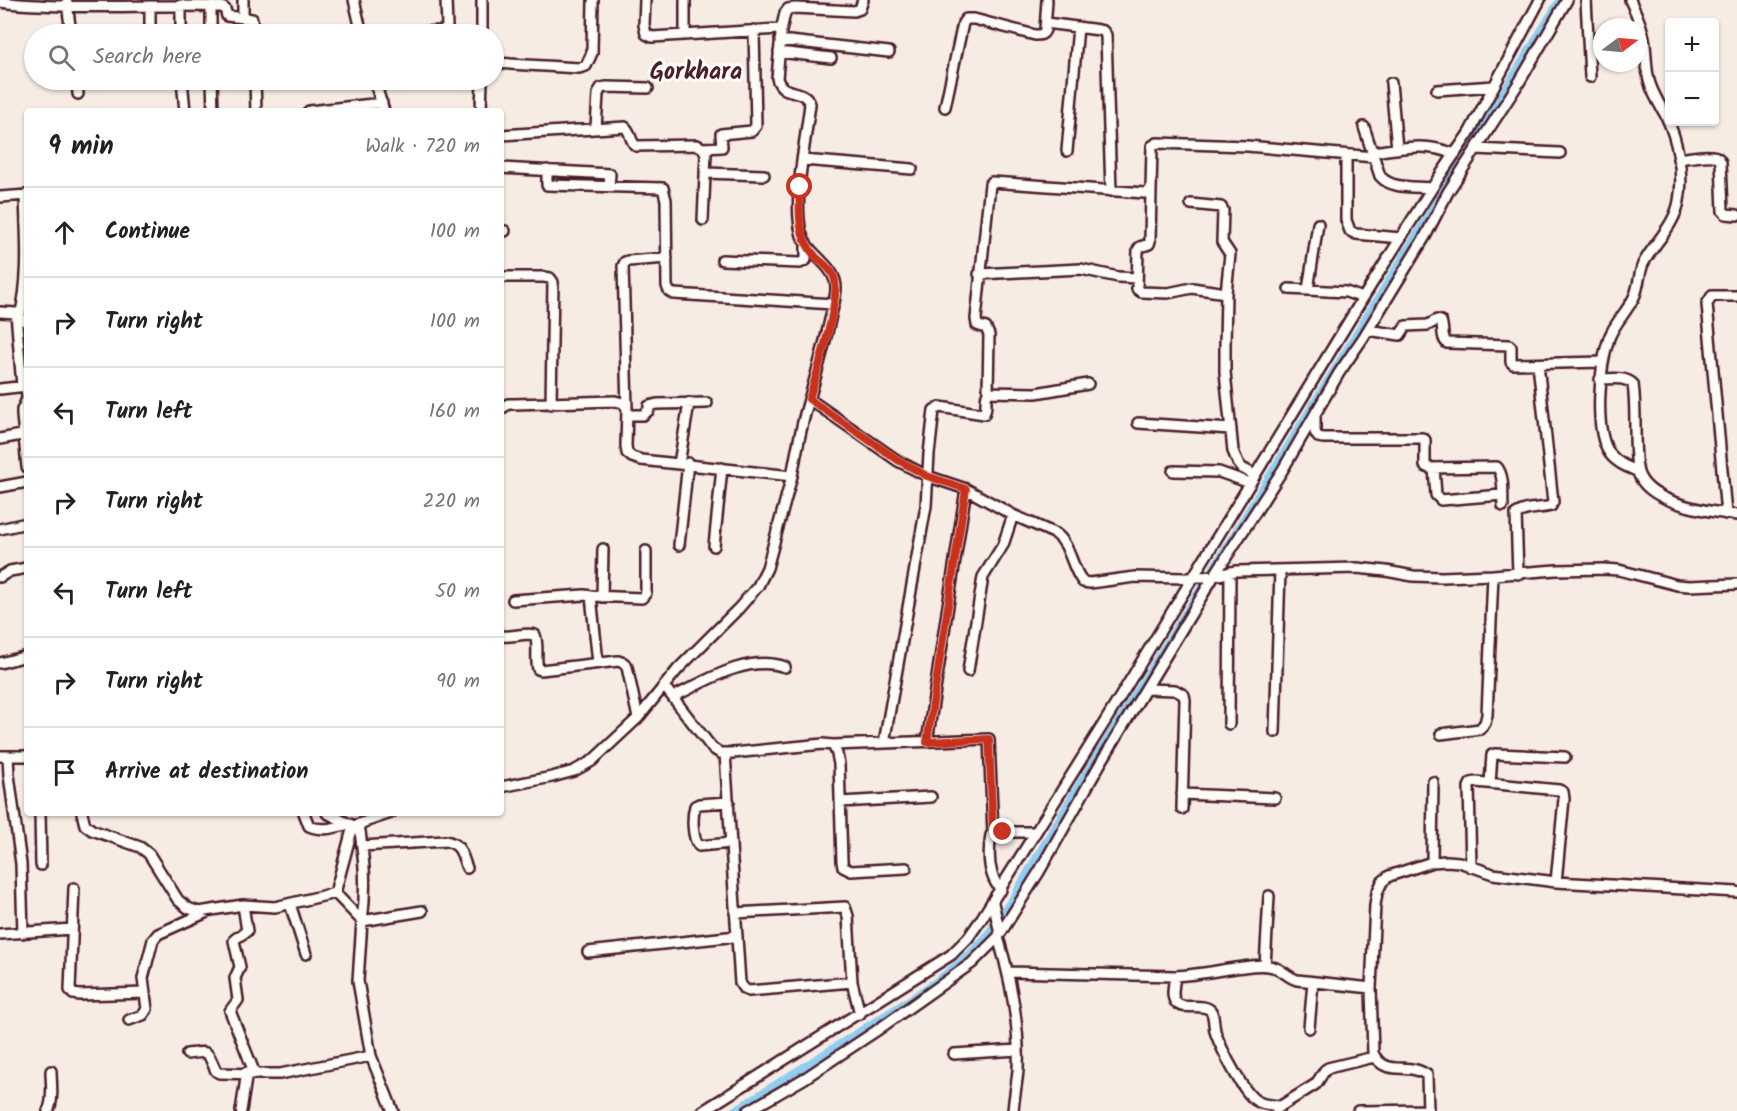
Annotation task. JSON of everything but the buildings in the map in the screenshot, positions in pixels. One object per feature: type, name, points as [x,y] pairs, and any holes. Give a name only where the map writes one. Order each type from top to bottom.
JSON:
[{"type":"street","points":[[243,0],[243,18]]},
{"type":"street","points":[[354,0],[360,24]]},
{"type":"street","points":[[446,0],[447,24]]},
{"type":"street","points":[[482,24],[483,0]]},
{"type":"street","points":[[504,64],[579,68],[586,66],[592,53],[593,0]]},
{"type":"street","points":[[645,0],[644,25],[646,34],[652,37],[777,28],[780,35]]},
{"type":"street","points":[[685,0],[685,35]]},
{"type":"street","points":[[722,261],[800,263],[806,260],[806,246],[801,233],[799,215],[810,104],[804,94],[782,89],[778,85],[784,0]]},
{"type":"street","points":[[784,13],[788,9],[795,8],[854,11],[860,9],[863,0]]},
{"type":"street","points":[[945,107],[963,22],[974,18],[1035,35],[1044,33],[1047,0]]},
{"type":"street","points":[[703,1111],[951,955],[968,938],[993,905],[1363,298],[1469,133],[1540,0]]},
{"type":"street","points":[[748,1111],[805,1078],[972,963],[999,933],[1039,872],[1100,764],[1214,576],[1282,471],[1339,373],[1426,234],[1448,192],[1520,81],[1567,0]]},
{"type":"street","points":[[1586,0],[1590,77]]},
{"type":"street","points":[[1630,0],[1641,23],[1650,82],[1655,98],[1671,128],[1678,159],[1680,188],[1676,212],[1642,266],[1636,293],[1615,324],[1609,338],[1600,380],[1602,425],[1610,454],[1620,464],[1637,471]]},
{"type":"street","points":[[0,2],[224,7],[227,16],[252,18],[252,24]]},
{"type":"street","points":[[68,3],[70,24]]},
{"type":"street","points":[[181,5],[181,24]]},
{"type":"street","points":[[150,6],[150,24]]},
{"type":"street","points":[[210,6],[211,24]]},
{"type":"street","points":[[1046,23],[1099,30],[1106,35],[1111,191]]},
{"type":"street","points":[[1067,152],[1078,27]]},
{"type":"street","points":[[504,135],[624,127],[629,131],[632,142],[636,146],[722,147],[721,134],[745,133],[752,131],[756,126],[754,30]]},
{"type":"street","points":[[780,35],[889,52]]},
{"type":"street","points":[[779,51],[831,58]]},
{"type":"street","points":[[1391,83],[1397,149]]},
{"type":"street","points":[[1437,90],[1494,86]]},
{"type":"street","points":[[596,128],[598,94],[601,88],[648,88]]},
{"type":"street","points":[[77,90],[78,94]]},
{"type":"street","points":[[183,90],[185,108]]},
{"type":"street","points":[[212,90],[213,108]]},
{"type":"street","points":[[255,90],[256,108]]},
{"type":"street","points":[[364,108],[383,107],[377,90]]},
{"type":"street","points":[[481,108],[482,90]]},
{"type":"street","points":[[1364,127],[1380,176],[1384,181],[1393,185],[1432,188]]},
{"type":"street","points":[[1226,293],[1192,288],[1168,292],[1141,292],[1137,289],[1138,250],[1150,241],[1152,146],[1157,143],[1246,146],[1346,155],[1373,154],[1427,146],[1455,154]]},
{"type":"street","points":[[703,220],[706,154],[704,148]]},
{"type":"street","points":[[1476,149],[1560,153]]},
{"type":"street","points":[[1346,155],[1346,220],[1350,231],[1356,234],[1401,238]]},
{"type":"street","points":[[1678,159],[1708,156],[1719,158],[1723,211],[1726,214],[1737,214]]},
{"type":"street","points":[[803,160],[912,169]]},
{"type":"street","points":[[504,168],[610,174],[609,186]]},
{"type":"street","points":[[547,170],[547,185],[663,188],[666,200],[667,286],[674,294],[833,304]]},
{"type":"street","points":[[705,173],[764,175]]},
{"type":"street","points":[[884,743],[926,506],[934,410],[940,407],[984,414],[986,406],[989,335],[986,328],[977,325],[975,319],[990,184],[992,182],[1144,194],[1151,190]]},
{"type":"street","points":[[0,197],[24,195]]},
{"type":"street","points":[[1191,204],[1221,207],[1223,210],[1222,242],[1230,254],[1226,293],[1225,372],[1230,429],[1233,450],[1238,463],[1252,479]]},
{"type":"street","points":[[1308,290],[1318,224]]},
{"type":"street","points":[[504,786],[574,771],[592,761],[638,718],[678,669],[758,586],[767,568],[792,476],[802,421],[824,348],[836,291],[831,271],[806,246]]},
{"type":"street","points":[[667,258],[628,261],[624,262],[623,266],[628,412],[627,453],[632,458],[641,460],[792,476]]},
{"type":"street","points":[[979,274],[1081,269],[1118,277],[1137,278]]},
{"type":"street","points":[[504,277],[544,277],[550,278],[553,282],[551,404]]},
{"type":"street","points":[[1289,289],[1347,292],[1363,298]]},
{"type":"street","points":[[1726,514],[1707,304],[1712,296],[1737,296]]},
{"type":"street","points":[[24,300],[21,317],[24,369]]},
{"type":"street","points":[[0,312],[21,317]]},
{"type":"street","points":[[1368,330],[1400,335],[1406,326],[1428,324],[1437,320],[1441,321],[1447,343],[1509,345],[1513,364],[1603,362]]},
{"type":"street","points":[[1518,574],[1516,514],[1523,510],[1551,506],[1553,502],[1538,364]]},
{"type":"street","points":[[1600,380],[1622,378],[1633,384],[1637,471],[1647,486],[1678,504],[1737,515]]},
{"type":"street","points":[[988,392],[1036,393],[1088,384]]},
{"type":"street","points":[[0,389],[24,386]]},
{"type":"street","points":[[809,399],[898,460],[927,476],[966,489],[1013,515],[1056,534],[1061,538],[1083,582],[1135,577],[1214,576],[1230,572],[1357,568],[1413,576],[1493,575],[1603,569],[1619,570],[1677,585],[1737,584]]},
{"type":"street","points":[[504,407],[508,404],[615,401],[623,403],[628,412]]},
{"type":"street","points":[[679,545],[689,403]]},
{"type":"street","points":[[628,412],[644,415],[649,410],[649,406],[657,404],[707,403]]},
{"type":"street","points":[[24,406],[22,410],[24,427]]},
{"type":"street","points":[[1315,414],[1316,434],[1323,438],[1422,438],[1425,440],[1425,466],[1434,468],[1497,467],[1502,477],[1503,506]]},
{"type":"street","points":[[1138,423],[1230,429]]},
{"type":"street","points":[[0,438],[24,435]]},
{"type":"street","points":[[714,546],[722,468]]},
{"type":"street","points":[[1434,468],[1436,495],[1441,500],[1502,495]]},
{"type":"street","points":[[1173,471],[1219,472],[1252,479]]},
{"type":"street","points":[[0,487],[24,483]]},
{"type":"street","points":[[927,742],[966,489]]},
{"type":"street","points":[[968,671],[983,577],[1003,545],[1013,515]]},
{"type":"street","points":[[0,529],[24,524]]},
{"type":"street","points":[[602,597],[603,549]]},
{"type":"street","points":[[513,600],[584,595],[638,599],[644,597],[646,593],[646,551]]},
{"type":"street","points":[[0,577],[10,571],[24,569]]},
{"type":"street","points":[[1275,732],[1280,570]]},
{"type":"street","points":[[1229,724],[1230,572]]},
{"type":"street","points":[[1441,734],[1480,729],[1485,723],[1493,575]]},
{"type":"street","points":[[591,596],[598,663]]},
{"type":"street","points":[[504,636],[535,634],[537,664],[538,669],[541,670],[618,661],[624,663],[627,667],[638,718]]},
{"type":"street","points":[[0,663],[24,657]]},
{"type":"street","points":[[673,697],[726,672],[750,665],[777,664],[785,667]]},
{"type":"street","points":[[664,686],[712,748],[720,753],[823,744],[832,746],[989,739],[993,833],[990,838],[992,876],[994,883],[1001,890]]},
{"type":"street","points":[[1147,689],[1175,690],[1184,695],[1182,809]]},
{"type":"street","points":[[832,746],[839,764],[843,867],[851,871],[906,868]]},
{"type":"street","points":[[726,753],[740,983],[744,989],[749,991],[852,982]]},
{"type":"street","points":[[1490,783],[1492,755],[1565,757]]},
{"type":"street","points":[[23,933],[21,864],[9,775],[4,756],[24,756]]},
{"type":"street","points":[[1432,862],[1433,782]]},
{"type":"street","points":[[1471,867],[1469,787],[1473,782],[1559,789],[1563,792],[1564,799],[1556,882]]},
{"type":"street","points":[[1182,794],[1275,798]]},
{"type":"street","points":[[840,801],[931,797]]},
{"type":"street","points":[[729,802],[699,804],[695,806],[693,813],[696,844],[699,846],[731,843]]},
{"type":"street","points":[[40,816],[41,865]]},
{"type":"street","points":[[83,816],[85,825],[92,830],[140,847],[149,854],[178,900],[188,908],[200,912],[243,905],[275,907],[335,893]]},
{"type":"street","points":[[305,816],[309,826],[322,830],[381,816]]},
{"type":"street","points":[[334,816],[354,824],[362,846],[366,894],[358,981],[371,1056],[393,1111]]},
{"type":"street","points":[[335,893],[354,824]]},
{"type":"street","points":[[993,833],[1036,832]]},
{"type":"street","points":[[362,846],[453,843],[459,848],[467,868]]},
{"type":"street","points":[[1358,1111],[1428,1111],[1427,1075],[1416,1070],[1383,1066],[1372,1053],[1371,988],[1375,905],[1382,882],[1389,876],[1432,862],[1447,861],[1459,862],[1493,874],[1556,882],[1737,892]]},
{"type":"street","points":[[74,888],[70,990],[73,994],[145,993]]},
{"type":"street","points":[[335,893],[362,921]]},
{"type":"street","points":[[1265,966],[1269,896]]},
{"type":"street","points":[[290,904],[306,954]]},
{"type":"street","points":[[241,1111],[251,1073],[230,1011],[238,1000],[235,978],[240,967],[234,941],[247,930],[243,905]]},
{"type":"street","points":[[993,905],[1009,972],[1014,1006],[1018,1070],[1012,1111]]},
{"type":"street","points":[[735,913],[845,907],[848,916],[852,982],[860,1014]]},
{"type":"street","points":[[129,1020],[143,1015],[147,1010],[143,978],[153,940],[158,934],[212,910]]},
{"type":"street","points":[[362,921],[422,911]]},
{"type":"street","points":[[0,934],[72,929]]},
{"type":"street","points":[[588,952],[737,936]]},
{"type":"street","points":[[1009,972],[1175,976],[1258,965],[1271,966],[1297,980],[1371,988]]},
{"type":"street","points":[[1175,976],[1174,1001],[1183,1007],[1204,1007],[1210,1010],[1217,1036],[1243,1086],[1255,1101],[1277,1109],[1316,1084],[1328,1068],[1374,1057]]},
{"type":"street","points":[[1309,1028],[1313,982]]},
{"type":"street","points":[[954,1054],[1018,1050]]},
{"type":"street","points":[[186,1053],[205,1052],[219,1073],[280,1074],[371,1056]]},
{"type":"street","points":[[48,1111],[51,1107],[51,1071]]},
{"type":"waterway","points":[[734,1111],[911,999],[969,955],[986,937],[1013,898],[1076,790],[1560,0]]},
{"type":"district","name":"Gorkhara","points":[[696,71]]},
{"type":"route","points":[[800,187],[801,233],[806,246],[831,271],[836,291],[824,348],[809,399],[898,460],[927,476],[966,489],[927,742],[989,739],[993,833],[1003,832]]}]
